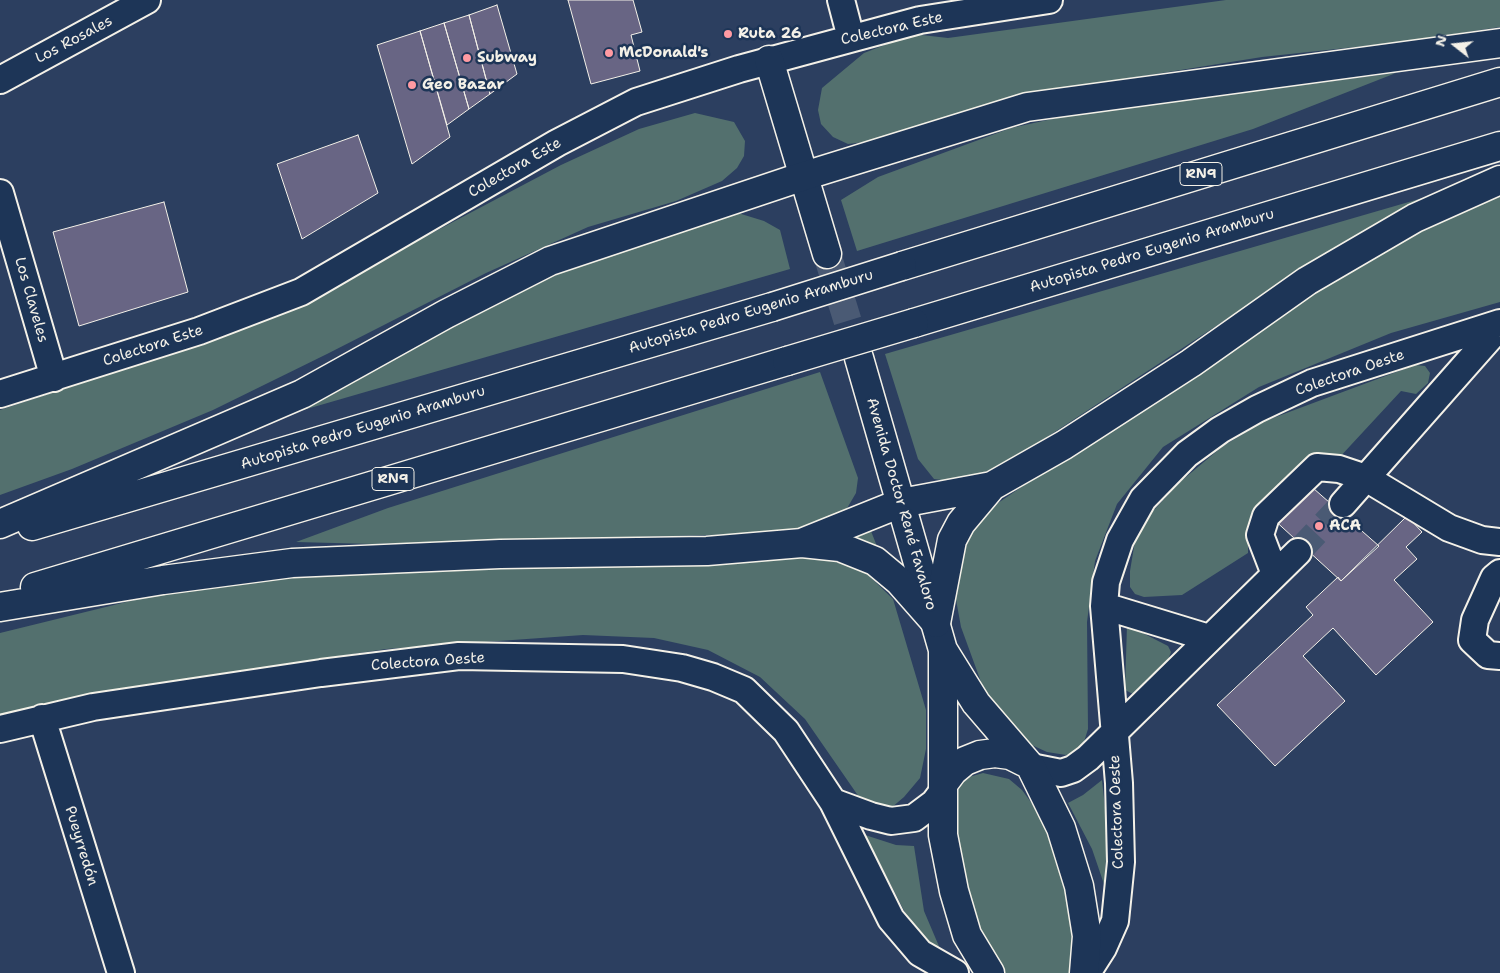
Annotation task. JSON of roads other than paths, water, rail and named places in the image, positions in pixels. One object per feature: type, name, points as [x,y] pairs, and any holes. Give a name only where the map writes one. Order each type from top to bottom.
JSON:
[{"type":"main road","points":[[0,524],[302,394],[446,314],[550,261],[804,176],[1027,107],[1500,43]]},
{"type":"main road","points":[[769,60],[827,254]]},
{"type":"main road","name":"Autopista Pedro Eugenio Aramburu","points":[[0,536],[772,307],[1500,82]]},
{"type":"main road","name":"Autopista Pedro Eugenio Aramburu","points":[[0,597],[787,362],[1500,146]]},
{"type":"main road","points":[[802,543],[902,503],[992,486],[1064,445],[1191,363],[1307,281],[1415,218],[1500,180]]},
{"type":"main road","name":"Avenida Doctor René Favaloro","points":[[859,358],[943,650],[943,835],[954,891],[968,935],[990,973]]},
{"type":"main road","points":[[936,623],[952,540],[961,524],[992,486]]},
{"type":"main road","points":[[0,607],[163,580],[292,563],[500,554],[708,551],[802,543],[840,547],[874,561],[899,581],[936,623]]},
{"type":"main road","name":"Avenida Doctor René Favaloro","points":[[943,650],[976,703],[1027,764],[1061,828],[1079,886],[1087,936],[1085,973]]},
{"type":"main road","points":[[944,787],[953,771],[965,761],[980,755],[995,753],[1010,755],[1027,764]]},
{"type":"street","name":"Los Rosales","points":[[0,80],[148,0]]},
{"type":"street","points":[[841,0],[851,38]]},
{"type":"street","name":"Colectora Este","points":[[0,394],[199,331],[301,292],[557,143],[636,102],[769,60],[851,38],[908,11],[1049,0]]},
{"type":"street","name":"Los Claveles","points":[[0,193],[54,378]]},
{"type":"street","points":[[1343,504],[1500,325]]},
{"type":"street","name":"Colectora Oeste","points":[[1085,973],[1103,948],[1115,921],[1121,862],[1119,783],[1113,733],[1104,606],[1106,582],[1120,540],[1143,499],[1187,454],[1220,430],[1312,383],[1500,325]]},
{"type":"street","points":[[1275,574],[1260,536],[1266,516],[1317,467],[1339,469],[1366,478],[1449,528],[1482,540],[1500,542]]},
{"type":"street","points":[[1113,733],[1298,552]]},
{"type":"street","points":[[1500,573],[1494,578],[1475,620],[1472,640],[1488,655],[1500,656]]},
{"type":"street","points":[[1104,606],[1209,638]]},
{"type":"street","name":"Colectora Oeste","points":[[0,729],[93,707],[389,663],[458,656],[623,659],[682,668],[713,677],[744,690],[786,731],[833,802],[891,919],[920,953],[955,973]]},
{"type":"street","name":"Pueyrredón","points":[[42,718],[121,973]]},
{"type":"street","name":"Colectora Oeste","points":[[1027,764],[1061,773],[1073,769],[1088,758],[1113,733]]},
{"type":"street","points":[[833,802],[891,821],[914,818],[934,803],[944,787]]},
{"type":"tunnel","points":[[827,254],[859,358]]},
{"type":"tunnel","points":[[1298,552],[1343,504]]},
{"type":"place","name":"Ruta 26","points":[[728,34]]},
{"type":"place","name":"McDonald's","points":[[609,53]]},
{"type":"place","name":"Subway","points":[[467,58]]},
{"type":"place","name":"Geo Bazar","points":[[412,85]]},
{"type":"place","name":"ACA","points":[[1319,526]]}]
